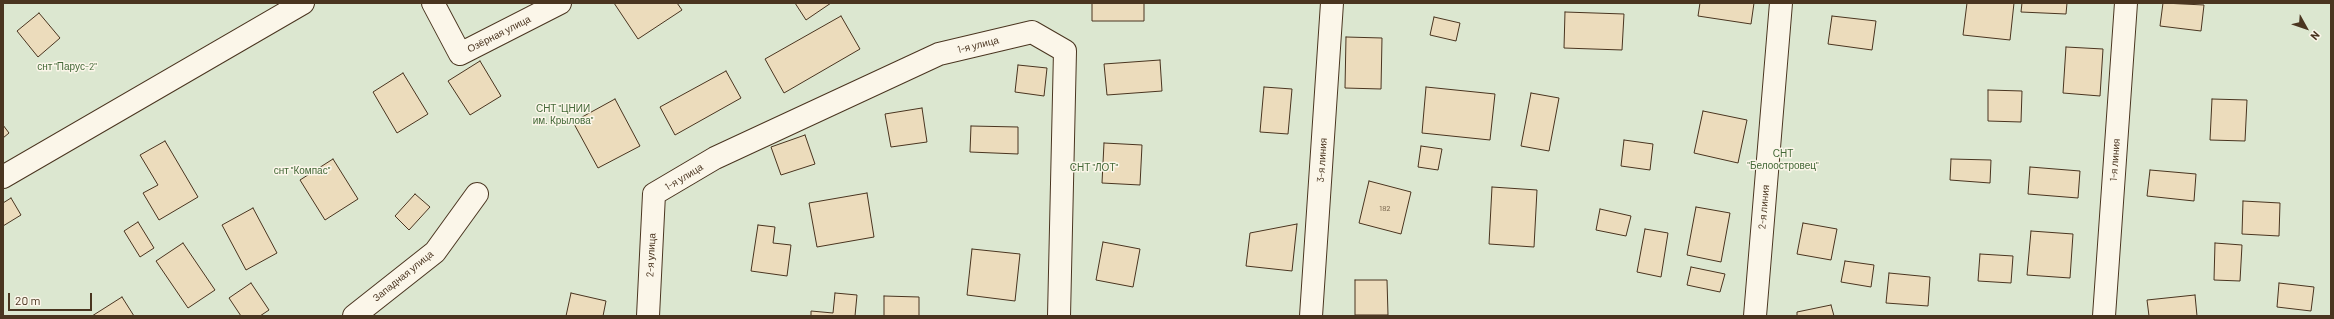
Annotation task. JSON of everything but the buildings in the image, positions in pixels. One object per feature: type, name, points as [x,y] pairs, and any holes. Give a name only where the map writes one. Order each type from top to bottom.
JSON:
[{"type":"street","points":[[3,177],[303,3]]},
{"type":"street","name":"Озёрная улица","points":[[433,3],[460,54],[560,3]]},
{"type":"street","name":"3-я линия","points":[[1311,316],[1332,3]]},
{"type":"street","name":"2-я линия","points":[[1755,316],[1781,3]]},
{"type":"street","name":"1-я линия","points":[[2104,316],[2126,3]]},
{"type":"street","name":"1-я улица","points":[[654,194],[715,158],[939,54],[1032,32],[1064,51],[1059,316]]},
{"type":"street","name":"Западная улица","points":[[354,316],[435,252],[477,194]]},
{"type":"street","name":"2-я улица","points":[[648,316],[654,194]]},
{"type":"green space","points":[[3,3],[2331,3],[2331,316],[3,316]]},
{"type":"park label","name":"снт \"Парус-2\"","points":[[67,67]]},
{"type":"park label","name":"СНТ \"ЦНИИ им. Крылова\"","points":[[563,114]]},
{"type":"park label","name":"СНТ \"Белоостровец\"","points":[[1783,160]]},
{"type":"park label","name":"СНТ \"ЛОТ\"","points":[[1094,168]]},
{"type":"park label","name":"снт \"Компас\"","points":[[302,171]]}]
